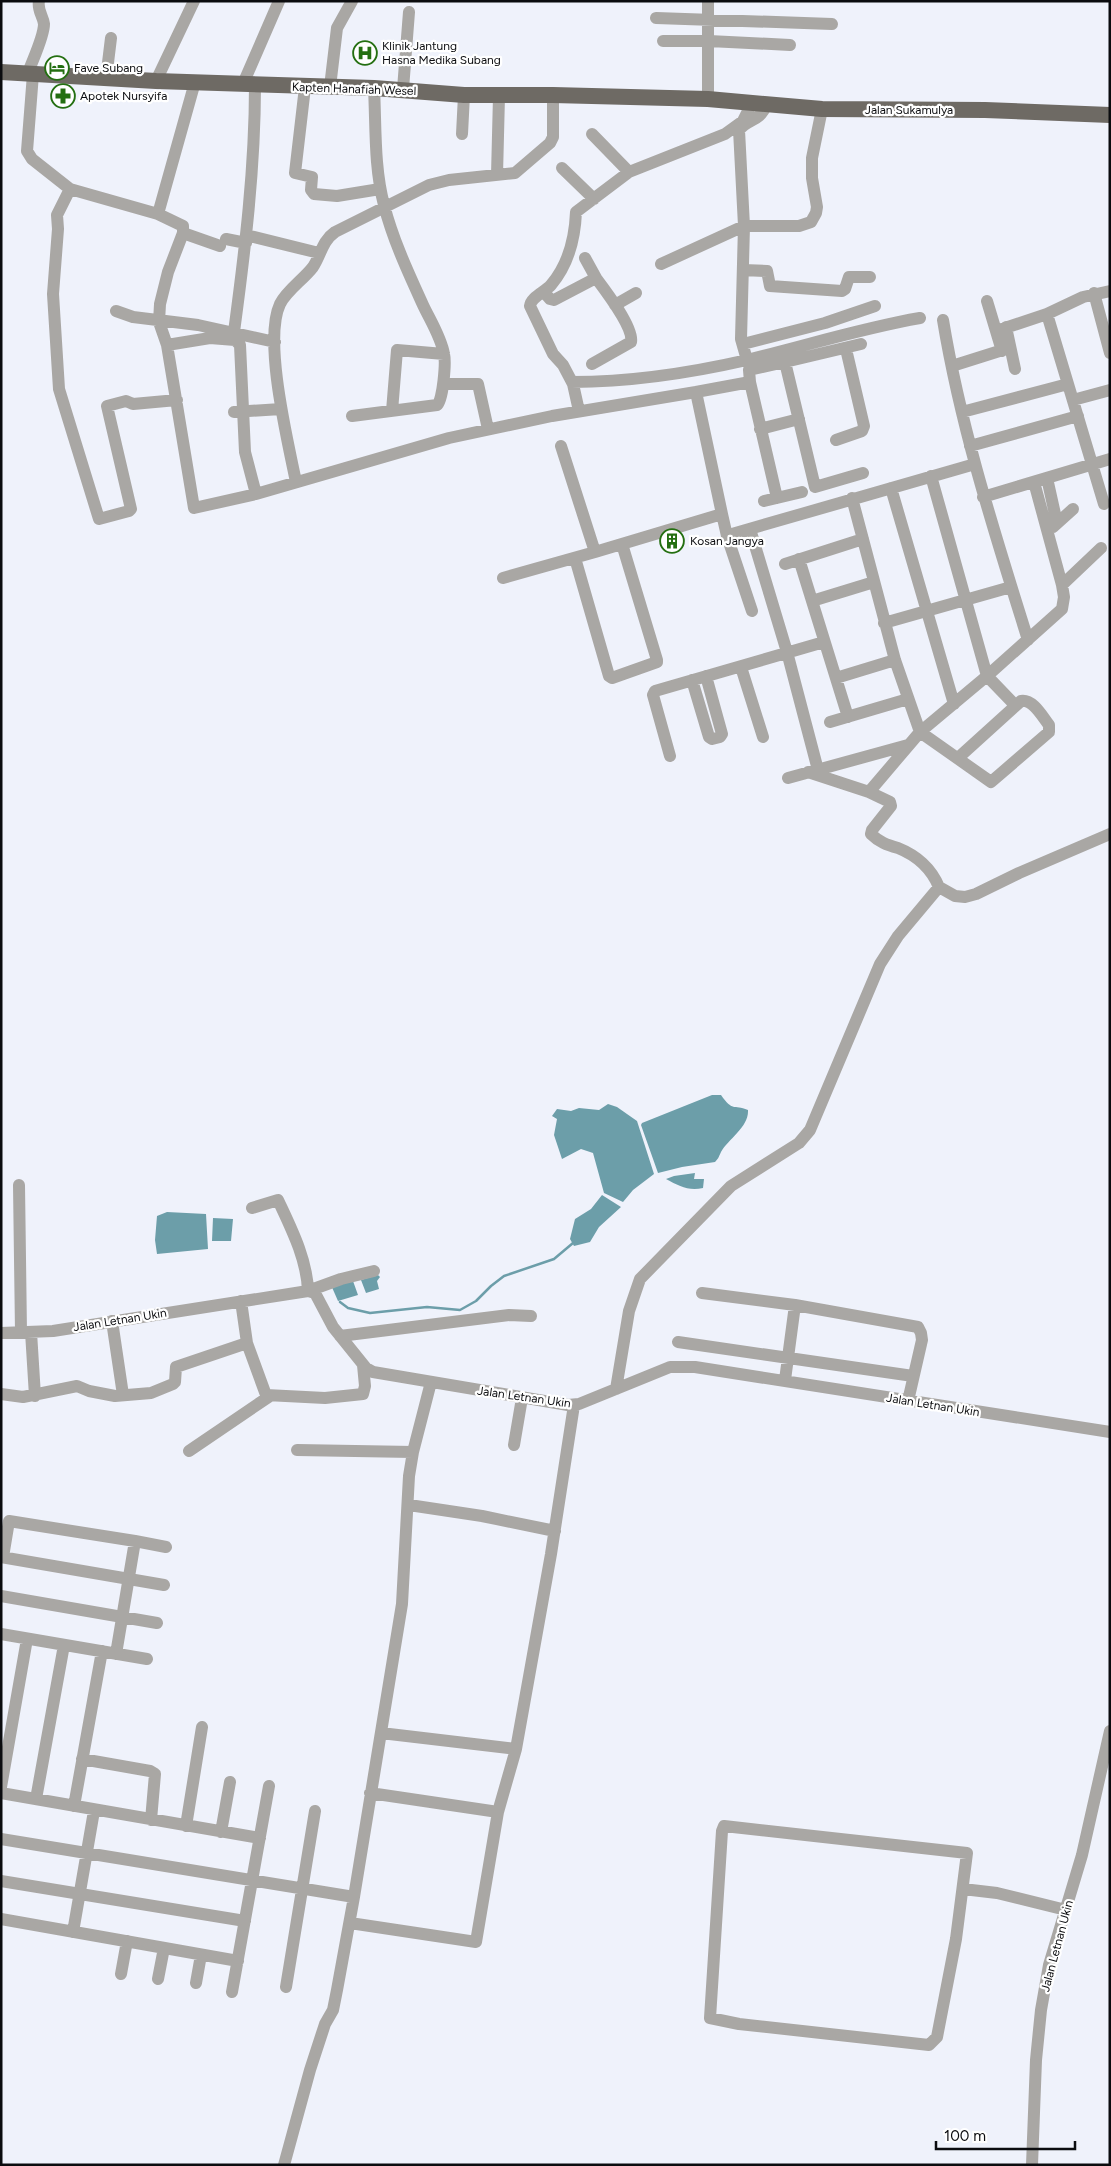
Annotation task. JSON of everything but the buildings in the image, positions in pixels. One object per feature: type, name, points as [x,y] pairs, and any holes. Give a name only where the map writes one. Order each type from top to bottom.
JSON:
[{"type":"main road","name":"Kapten Hanafiah Wesel","points":[[1,72],[156,82],[403,89],[464,95],[708,99]]},
{"type":"main road","name":"Jalan Sukamulya","points":[[708,99],[822,109],[985,110],[1110,115]]},
{"type":"street","points":[[39,1],[39,10],[44,22],[30,74],[27,151],[32,159],[70,189],[158,214],[182,224],[183,233],[168,272],[160,304],[159,322],[167,345],[194,508],[256,494],[449,438],[488,429],[750,382]]},
{"type":"street","points":[[156,82],[194,1]]},
{"type":"street","points":[[234,332],[246,239],[254,139],[249,85],[279,1]]},
{"type":"street","points":[[330,87],[337,28],[352,1]]},
{"type":"street","points":[[708,1],[708,99]]},
{"type":"street","points":[[403,89],[409,12]]},
{"type":"street","points":[[656,18],[832,24]]},
{"type":"street","points":[[106,78],[111,38]]},
{"type":"street","points":[[663,41],[709,41],[790,46]]},
{"type":"street","points":[[158,214],[178,149],[195,82]]},
{"type":"street","points":[[305,87],[295,173],[312,177],[311,190],[314,194],[336,196],[380,189]]},
{"type":"street","points":[[352,416],[439,404],[443,384],[444,354],[398,252],[384,207],[376,162],[377,138],[374,88]]},
{"type":"street","points":[[462,134],[464,95]]},
{"type":"street","points":[[296,482],[281,409],[276,363],[275,324],[283,299],[314,265],[319,253],[331,235],[429,185],[449,180],[515,173],[550,143],[553,137],[554,95]]},
{"type":"street","points":[[497,175],[499,96]]},
{"type":"street","points":[[579,412],[574,386],[563,365],[553,354],[530,308],[532,301],[544,292],[561,272],[575,232],[576,212],[629,172],[725,134],[743,121],[759,104]]},
{"type":"street","points":[[747,360],[743,344],[744,226],[739,130],[742,126],[761,116],[759,104]]},
{"type":"street","points":[[661,264],[744,226],[799,226],[806,224],[814,218],[817,208],[811,168],[822,109]]},
{"type":"street","points":[[592,134],[629,172]]},
{"type":"street","points":[[562,168],[594,199]]},
{"type":"street","points":[[70,189],[56,219],[58,229],[53,294],[57,374],[59,389],[99,518],[131,509],[107,406],[126,401],[134,404],[177,400]]},
{"type":"street","points":[[183,233],[223,243],[246,239],[319,253]]},
{"type":"street","points":[[585,258],[615,305],[631,336],[631,342],[592,364]]},
{"type":"street","points":[[743,270],[767,271],[770,286],[842,291],[845,290],[849,277],[870,277]]},
{"type":"street","points":[[544,292],[550,299],[554,300],[596,278]]},
{"type":"street","points":[[1001,329],[1047,314],[1073,300],[1110,291]]},
{"type":"street","points":[[615,305],[636,293]]},
{"type":"street","points":[[1094,294],[1107,336],[1110,353]]},
{"type":"street","points":[[987,301],[1001,329],[1006,349],[1015,369]]},
{"type":"street","points":[[743,344],[816,326],[875,306]]},
{"type":"street","points":[[116,311],[159,322],[198,325],[234,332],[275,345]]},
{"type":"street","points":[[1047,314],[1104,504]]},
{"type":"street","points":[[572,382],[619,381],[717,367],[837,338],[879,325],[920,318]]},
{"type":"street","points":[[943,320],[962,412],[983,497],[1028,640]]},
{"type":"street","points":[[167,345],[210,338],[238,342],[242,349],[239,412],[245,452],[256,494]]},
{"type":"street","points":[[778,498],[760,429],[749,370],[862,344]]},
{"type":"street","points":[[836,440],[858,434],[864,426],[846,349]]},
{"type":"street","points":[[952,366],[1006,349]]},
{"type":"street","points":[[392,410],[398,350],[444,354]]},
{"type":"street","points":[[786,362],[815,487],[863,473]]},
{"type":"street","points":[[443,384],[478,384],[488,429]]},
{"type":"street","points":[[962,412],[1068,384]]},
{"type":"street","points":[[1074,400],[1110,390]]},
{"type":"street","points":[[696,392],[727,536],[752,611]]},
{"type":"street","points":[[239,412],[281,409]]},
{"type":"street","points":[[970,446],[1078,416]]},
{"type":"street","points":[[760,429],[799,419]]},
{"type":"street","points":[[560,446],[595,552]]},
{"type":"street","points":[[983,497],[1110,459]]},
{"type":"street","points":[[732,534],[975,464]]},
{"type":"street","points":[[931,476],[987,676],[1015,705]]},
{"type":"street","points":[[1047,478],[1056,523]]},
{"type":"street","points":[[869,792],[920,732],[987,676],[1062,609],[1064,597],[1062,585],[1034,482]]},
{"type":"street","points":[[891,488],[954,704]]},
{"type":"street","points":[[764,501],[802,492]]},
{"type":"street","points":[[852,498],[884,623],[920,732],[988,781],[993,781],[1049,732],[1049,724],[1031,703],[1024,700],[1015,705],[958,758]]},
{"type":"street","points":[[1047,533],[1072,509]]},
{"type":"street","points":[[503,578],[722,514]]},
{"type":"street","points":[[750,529],[787,652],[813,771]]},
{"type":"street","points":[[785,564],[863,539]]},
{"type":"street","points":[[575,558],[608,676],[612,678],[657,660],[622,544]]},
{"type":"street","points":[[1062,585],[1101,548]]},
{"type":"street","points":[[799,560],[848,717]]},
{"type":"street","points":[[812,601],[874,582]]},
{"type":"street","points":[[884,623],[1011,587]]},
{"type":"street","points":[[670,756],[654,693],[656,690],[824,642]]},
{"type":"street","points":[[836,678],[895,660]]},
{"type":"street","points":[[741,667],[763,737]]},
{"type":"street","points":[[692,680],[709,737],[712,739],[720,738],[722,734],[706,676]]},
{"type":"street","points":[[830,722],[908,699]]},
{"type":"street","points":[[788,778],[908,744]]},
{"type":"street","points":[[813,771],[890,802],[891,805],[871,834],[880,842],[900,849],[919,859],[935,877],[939,887],[955,896],[965,897],[976,894],[1019,873],[1110,834]]},
{"type":"street","points":[[616,1388],[629,1311],[640,1279],[731,1186],[799,1143],[810,1130],[880,964],[898,936],[939,887]]},
{"type":"street","points":[[19,1185],[26,1332],[35,1396]]},
{"type":"street","points":[[252,1208],[278,1200],[308,1278],[308,1291],[341,1279],[374,1271]]},
{"type":"street","name":"Jalan Letnan Ukin","points":[[1,1333],[53,1331],[308,1291],[315,1292],[340,1336],[363,1365],[373,1372],[568,1406],[674,1366],[695,1367],[1110,1432]]},
{"type":"street","points":[[702,1293],[795,1305],[918,1327],[922,1333],[922,1340],[908,1401]]},
{"type":"street","points":[[241,1302],[247,1343],[266,1395],[324,1398],[363,1394],[365,1386],[363,1365]]},
{"type":"street","points":[[785,1380],[795,1305]]},
{"type":"street","points":[[340,1336],[509,1314],[531,1316]]},
{"type":"street","points":[[112,1321],[123,1395]]},
{"type":"street","points":[[678,1342],[913,1376]]},
{"type":"street","points":[[1,1394],[23,1397],[35,1396],[55,1389],[77,1386],[100,1394],[115,1396],[160,1390],[175,1382],[176,1367],[247,1343]]},
{"type":"street","points":[[284,2165],[313,2061],[325,2024],[333,2010],[350,1923],[402,1604],[409,1505],[409,1476],[413,1452],[431,1382]]},
{"type":"street","points":[[189,1451],[270,1396]]},
{"type":"street","points":[[514,1446],[522,1398]]},
{"type":"street","points":[[350,1923],[476,1942],[498,1812],[516,1749],[555,1531],[574,1404]]},
{"type":"street","points":[[297,1450],[413,1452]]},
{"type":"street","points":[[409,1505],[482,1516],[555,1531]]},
{"type":"street","points":[[164,1585],[2,1557],[9,1521],[166,1547]]},
{"type":"street","points":[[116,1654],[134,1541]]},
{"type":"street","points":[[1,1596],[157,1623]]},
{"type":"street","points":[[1,1634],[147,1659]]},
{"type":"street","points":[[1,1787],[27,1639]]},
{"type":"street","points":[[36,1799],[64,1645]]},
{"type":"street","points":[[74,1806],[102,1651]]},
{"type":"street","points":[[186,1826],[202,1727]]},
{"type":"street","name":"Jalan Letnan Ukin","points":[[1032,2165],[1036,2060],[1041,2010],[1049,1965],[1082,1855],[1110,1731]]},
{"type":"street","points":[[382,1733],[516,1749]]},
{"type":"street","points":[[82,1759],[150,1771],[155,1774],[150,1820]]},
{"type":"street","points":[[222,1832],[230,1782]]},
{"type":"street","points":[[232,1992],[269,1786]]},
{"type":"street","points":[[1,1793],[94,1811],[260,1838]]},
{"type":"street","points":[[370,1793],[498,1812]]},
{"type":"street","points":[[73,1932],[94,1811]]},
{"type":"street","points":[[286,1987],[315,1811]]},
{"type":"street","points":[[724,1826],[967,1853],[963,1889],[956,1938],[937,2037],[929,2045],[739,2024],[710,2018],[721,1841],[724,1826]]},
{"type":"street","points":[[1,1839],[354,1898]]},
{"type":"street","points":[[1,1881],[245,1921]]},
{"type":"street","points":[[963,1889],[997,1894],[1066,1910]]},
{"type":"street","points":[[1,1919],[238,1961]]},
{"type":"street","points":[[121,1974],[127,1941]]},
{"type":"street","points":[[158,1979],[164,1948]]},
{"type":"street","points":[[196,1983],[202,1954]]},
{"type":"water","points":[[712,1095],[721,1095],[731,1106],[748,1110],[742,1127],[724,1147],[715,1162],[658,1173],[641,1125],[642,1123]]},
{"type":"water","points":[[608,1104],[617,1107],[637,1121],[654,1174],[633,1190],[623,1202],[604,1193],[593,1153],[581,1149],[562,1159],[554,1135],[557,1119],[552,1116],[557,1109],[571,1111],[579,1108],[599,1110]]},
{"type":"water","points":[[695,1173],[694,1179],[704,1179],[703,1188],[679,1186],[666,1179],[674,1176]]},
{"type":"water","points":[[602,1195],[621,1207],[599,1227],[590,1242],[574,1246],[570,1239],[575,1219],[591,1209]]},
{"type":"water","points":[[167,1212],[206,1214],[208,1249],[157,1254],[155,1240],[157,1216]]},
{"type":"water","points":[[213,1218],[233,1219],[231,1241],[212,1241]]},
{"type":"water","points":[[378,1275],[380,1277],[377,1281],[379,1289],[366,1293],[361,1280]]},
{"type":"water","points":[[353,1281],[358,1295],[338,1301],[331,1285]]},
{"type":"waterway","points":[[340,1302],[348,1308],[370,1313],[427,1307],[460,1310],[476,1301],[504,1276],[554,1259],[573,1243]]},
{"type":"place","name":"Klinik Jantung Hasna Medika Subang","points":[[365,53]]},
{"type":"place","name":"Fave Subang","points":[[57,68]]},
{"type":"place","name":"Apotek Nursyifa","points":[[63,96]]},
{"type":"place","name":"Kosan Jangya","points":[[672,541]]}]
